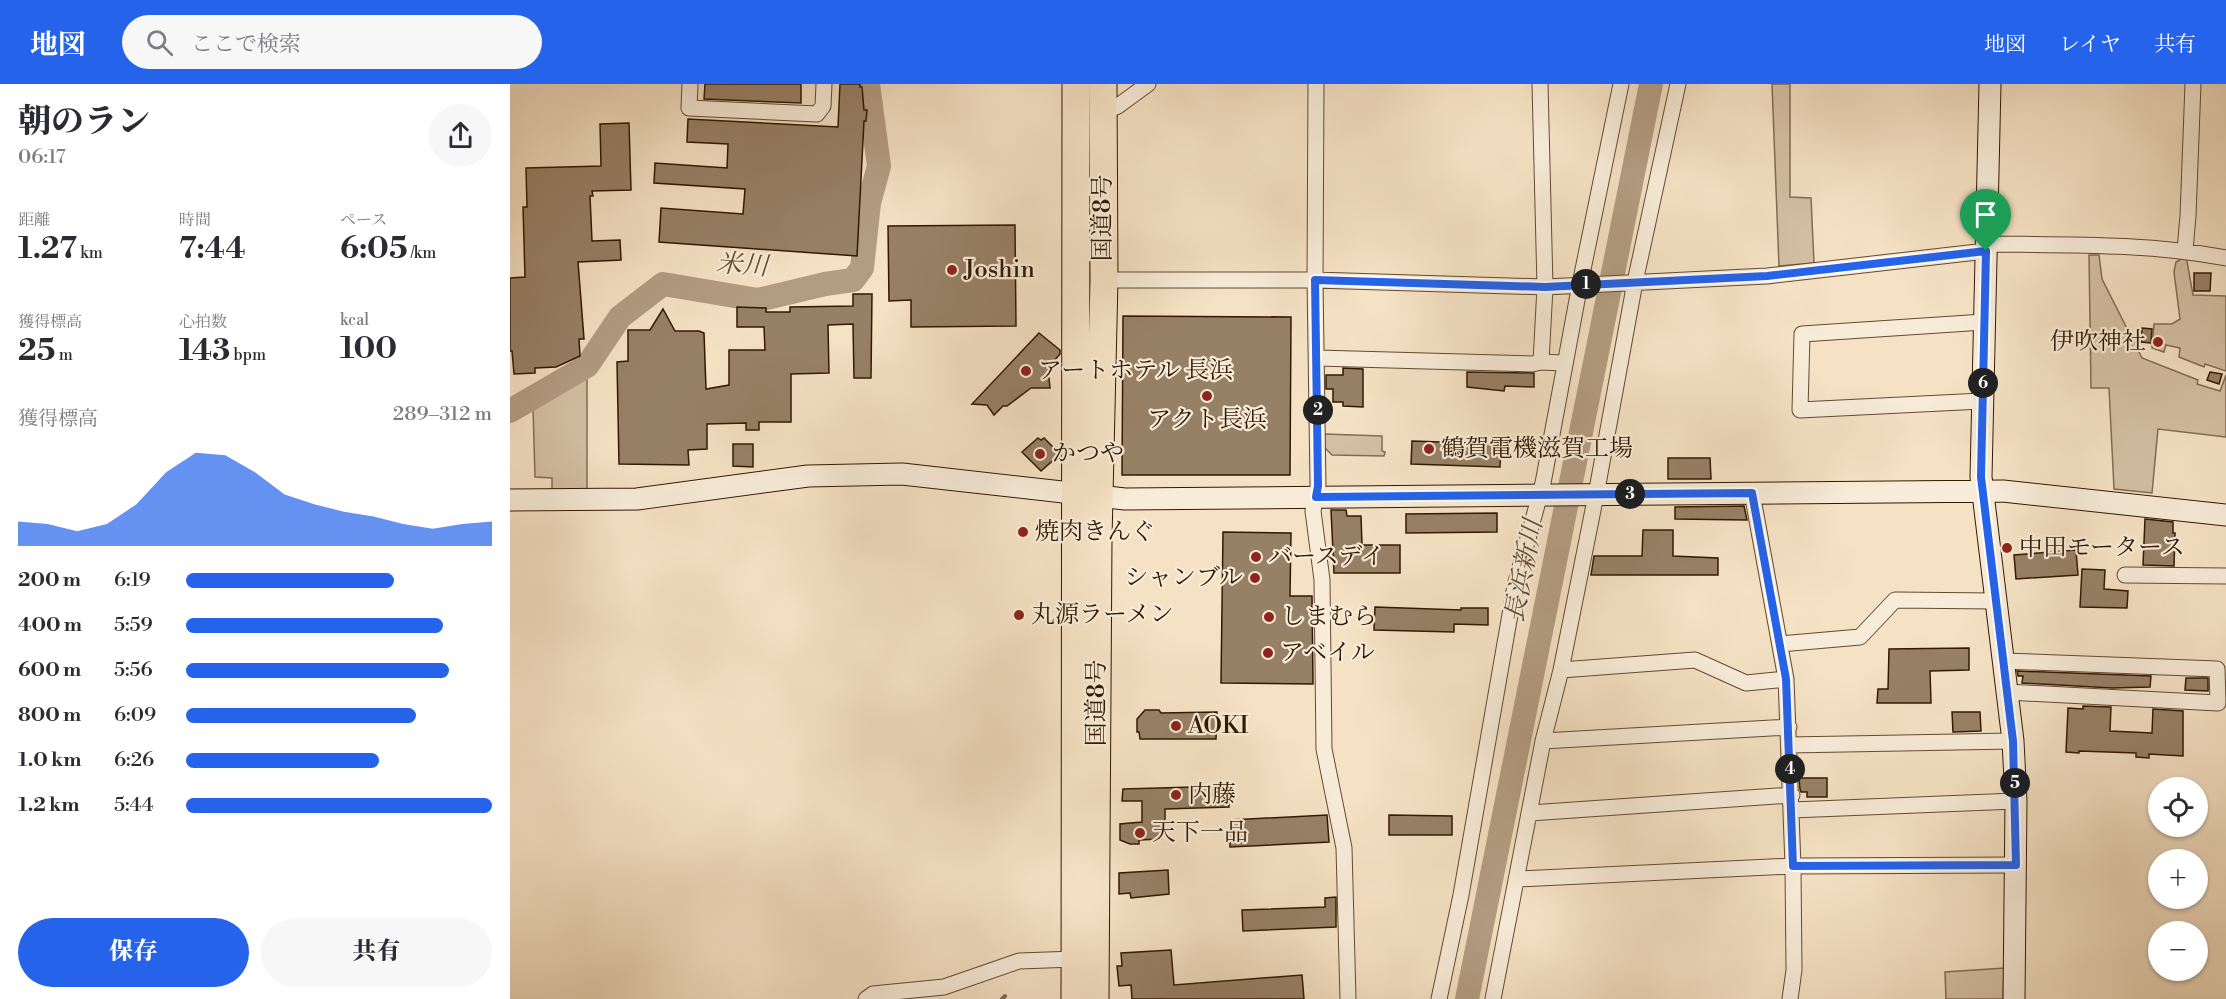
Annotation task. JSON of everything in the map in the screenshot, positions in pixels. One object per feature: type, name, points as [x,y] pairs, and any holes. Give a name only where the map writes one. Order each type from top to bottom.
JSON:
[{"type":"highway","name":"国道8号","points":[[1075,999],[1088,495],[1076,84]]},
{"type":"highway","name":"国道8号","points":[[1095,999],[1098,539],[1088,495],[1099,466],[1104,279],[1103,84]]},
{"type":"street","points":[[690,84],[689,108],[817,114],[823,106],[824,84]]},
{"type":"street","points":[[1103,112],[1118,106],[1148,84]]},
{"type":"street","points":[[1316,84],[1315,280],[1318,486],[1313,512],[1322,580],[1324,749],[1344,848],[1348,999]]},
{"type":"street","points":[[1540,84],[1545,287],[1541,362]]},
{"type":"street","points":[[1439,999],[1463,884],[1515,586],[1542,495],[1565,363],[1583,284],[1622,84]]},
{"type":"street","points":[[1493,999],[1544,741],[1561,670],[1632,282],[1678,84]]},
{"type":"street","points":[[1990,84],[1981,477],[2013,741],[2016,801],[2014,999]]},
{"type":"street","points":[[2185,250],[2193,84]]},
{"type":"street","points":[[1104,279],[1315,280],[1545,287],[1767,276],[1987,248],[2099,246],[2185,250],[2226,258]]},
{"type":"street","points":[[1982,401],[1800,410],[1802,334],[1984,322]]},
{"type":"street","points":[[1317,357],[1565,363]]},
{"type":"street","points":[[510,500],[637,500],[808,476],[902,474],[1125,499],[2002,491],[2226,514]]},
{"type":"street","points":[[1752,493],[1786,679],[1793,866],[1794,970],[1790,999]]},
{"type":"street","points":[[2125,575],[2226,576]]},
{"type":"street","points":[[1780,644],[1860,637],[1895,600],[1995,601]]},
{"type":"street","points":[[1561,670],[1695,660],[1746,683],[1786,679]]},
{"type":"street","points":[[2004,661],[2217,669],[2217,703],[2007,692]]},
{"type":"street","points":[[1544,741],[1789,727]]},
{"type":"street","points":[[1789,746],[2013,741]]},
{"type":"street","points":[[1530,813],[1792,803],[2016,801]]},
{"type":"street","points":[[1517,879],[1793,866],[2016,865]]},
{"type":"street","points":[[866,999],[873,994],[944,987],[1019,960],[1075,959]]},
{"type":"shaded area","points":[[1772,84],[1790,84],[1790,197],[1811,198],[1814,263],[1779,266]]},
{"type":"shaded area","points":[[2089,255],[2099,255],[2102,279],[2142,358],[2198,380],[2197,384],[2220,391],[2226,375],[2226,437],[2158,429],[2152,493],[2114,489],[2109,388],[2091,388]]},
{"type":"shaded area","points":[[2186,256],[2193,295],[2226,296],[2226,371],[2205,364],[2204,367],[2179,357],[2180,348],[2166,345],[2164,352],[2152,348],[2154,324],[2172,324],[2180,319],[2174,272],[2176,262]]},
{"type":"shaded area","points":[[587,377],[587,490],[552,491],[552,478],[535,477],[533,407]]},
{"type":"shaded area","points":[[1324,434],[1382,436],[1384,456],[1332,455],[1324,447]]},
{"type":"shaded area","points":[[2004,968],[2003,999],[1946,999],[1945,972]]},
{"type":"building","points":[[705,84],[801,84],[801,103],[704,99]]},
{"type":"building","points":[[840,84],[860,84],[864,110],[867,110],[866,121],[864,121],[857,256],[659,242],[661,208],[743,214],[745,189],[654,183],[655,163],[727,168],[728,144],[687,142],[688,119],[838,127]]},
{"type":"building","points":[[629,123],[631,190],[592,191],[593,196],[590,196],[592,241],[620,240],[621,260],[578,262],[584,339],[579,339],[580,356],[556,367],[535,368],[535,373],[514,374],[512,351],[510,351],[510,278],[525,277],[523,207],[527,207],[526,168],[601,166],[600,124]]},
{"type":"building","name":"Joshin","points":[[1015,225],[1016,326],[911,327],[911,300],[889,301],[888,226]]},
{"type":"building","points":[[2194,273],[2211,273],[2210,291],[2194,291]]},
{"type":"building","points":[[853,294],[872,294],[871,378],[854,378],[853,324],[828,325],[829,373],[791,374],[791,422],[759,422],[759,430],[746,430],[746,423],[707,424],[707,449],[688,450],[689,465],[619,464],[617,362],[628,361],[628,330],[650,330],[663,309],[675,331],[704,333],[706,389],[729,385],[729,350],[765,350],[764,327],[737,327],[737,307],[766,308],[766,312],[790,312],[790,307],[853,306]]},
{"type":"building","name":"アクト長浜","points":[[1123,316],[1291,317],[1290,475],[1122,475]]},
{"type":"building","points":[[2142,328],[2152,329],[2151,343],[2141,342]]},
{"type":"building","name":"アートホテル 長浜","points":[[1039,333],[1060,350],[1060,354],[1048,368],[1050,388],[1031,388],[1007,406],[1003,406],[994,415],[987,405],[972,404]]},
{"type":"building","points":[[1343,368],[1363,369],[1363,407],[1343,406],[1343,402],[1333,402],[1333,389],[1326,389],[1326,375],[1343,375]]},
{"type":"building","points":[[1467,372],[1534,373],[1534,387],[1505,386],[1504,391],[1467,387]]},
{"type":"building","points":[[2210,372],[2222,374],[2219,384],[2207,380]]},
{"type":"building","name":"かつや","points":[[1038,438],[1041,440],[1044,438],[1058,456],[1041,471],[1022,452]]},
{"type":"building","points":[[1412,441],[1501,444],[1500,467],[1411,464]]},
{"type":"building","points":[[733,444],[753,444],[753,467],[733,466]]},
{"type":"building","points":[[1668,458],[1710,458],[1711,479],[1668,479]]},
{"type":"building","points":[[1744,506],[1747,520],[1675,519],[1675,507]]},
{"type":"building","points":[[1331,510],[1346,510],[1347,516],[1361,516],[1362,545],[1400,545],[1400,573],[1334,573]]},
{"type":"building","points":[[1497,513],[1497,532],[1406,533],[1406,514]]},
{"type":"building","points":[[2145,519],[2173,522],[2174,566],[2143,565]]},
{"type":"building","points":[[1643,530],[1673,530],[1673,556],[1718,558],[1718,575],[1591,575],[1594,556],[1642,556]]},
{"type":"building","points":[[1223,532],[1291,533],[1290,596],[1312,596],[1313,684],[1221,683]]},
{"type":"building","points":[[2076,550],[2078,575],[2016,579],[2014,555]]},
{"type":"building","points":[[2082,569],[2105,570],[2104,589],[2128,591],[2127,608],[2080,607]]},
{"type":"building","points":[[1375,607],[1461,610],[1461,608],[1488,608],[1488,625],[1454,624],[1454,632],[1374,630]]},
{"type":"building","points":[[1969,648],[1969,670],[1930,671],[1931,703],[1877,703],[1878,689],[1888,689],[1889,649]]},
{"type":"building","points":[[2017,671],[2151,676],[2150,687],[2112,688],[2022,683],[2023,676],[2018,676]]},
{"type":"building","points":[[2186,678],[2208,678],[2208,691],[2185,690]]},
{"type":"building","points":[[2083,706],[2111,707],[2110,731],[2152,733],[2153,709],[2183,711],[2183,756],[2149,754],[2149,758],[2136,757],[2136,753],[2066,752],[2068,708],[2083,709]]},
{"type":"building","name":"AOKI","points":[[1145,710],[1159,710],[1161,713],[1217,712],[1216,739],[1140,739],[1139,732],[1137,732],[1137,719]]},
{"type":"building","points":[[1952,712],[1980,712],[1981,731],[1953,732]]},
{"type":"building","points":[[1799,778],[1827,778],[1827,797],[1807,797],[1807,792],[1801,792]]},
{"type":"building","name":"内藤","points":[[1229,786],[1229,807],[1165,809],[1165,831],[1160,832],[1161,839],[1139,840],[1139,844],[1130,844],[1120,840],[1120,824],[1142,822],[1142,801],[1122,801],[1123,789]]},
{"type":"building","points":[[1327,815],[1329,842],[1230,847],[1229,820]]},
{"type":"building","points":[[1389,815],[1452,816],[1452,835],[1389,835]]},
{"type":"building","points":[[1168,870],[1169,894],[1131,898],[1130,893],[1119,894],[1119,873]]},
{"type":"building","points":[[1336,897],[1336,927],[1243,931],[1242,910],[1325,907],[1325,898]]},
{"type":"building","points":[[1171,950],[1174,985],[1302,975],[1304,999],[1132,999],[1131,985],[1119,986],[1117,966],[1122,966],[1121,953]]},
{"type":"waterway","name":"米川","points":[[510,411],[587,366],[620,317],[663,284],[758,300],[825,284],[853,280],[862,268],[869,203],[879,166],[868,84]]},
{"type":"waterway","name":"長浜新川","points":[[1467,999],[1651,84]]},
{"type":"waterway","points":[[1002,999],[1005,996]]},
{"type":"place","name":"Joshin","points":[[952,270]]},
{"type":"place","name":"伊吹神社","points":[[2158,342]]},
{"type":"place","name":"アートホテル 長浜","points":[[1026,371]]},
{"type":"place","name":"アクト長浜","points":[[1207,396]]},
{"type":"place","name":"鶴賀電機滋賀工場","points":[[1429,449]]},
{"type":"place","name":"かつや","points":[[1040,454]]},
{"type":"place","name":"焼肉きんぐ","points":[[1023,532]]},
{"type":"place","name":"中田モータース","points":[[2007,548]]},
{"type":"place","name":"バースデイ","points":[[1256,557]]},
{"type":"place","name":"シャンブル","points":[[1255,578]]},
{"type":"place","name":"丸源ラーメン","points":[[1019,615]]},
{"type":"place","name":"しまむら","points":[[1269,617]]},
{"type":"place","name":"アベイル","points":[[1268,653]]},
{"type":"place","name":"AOKI","points":[[1176,726]]},
{"type":"place","name":"内藤","points":[[1176,795]]},
{"type":"place","name":"天下一品","points":[[1140,833]]},
{"type":"route","points":[[1986,251],[1981,477],[2013,741],[2016,865],[1793,866],[1786,679],[1752,493],[1316,497],[1318,486],[1315,280],[1545,287],[1767,276],[1986,251]]}]
